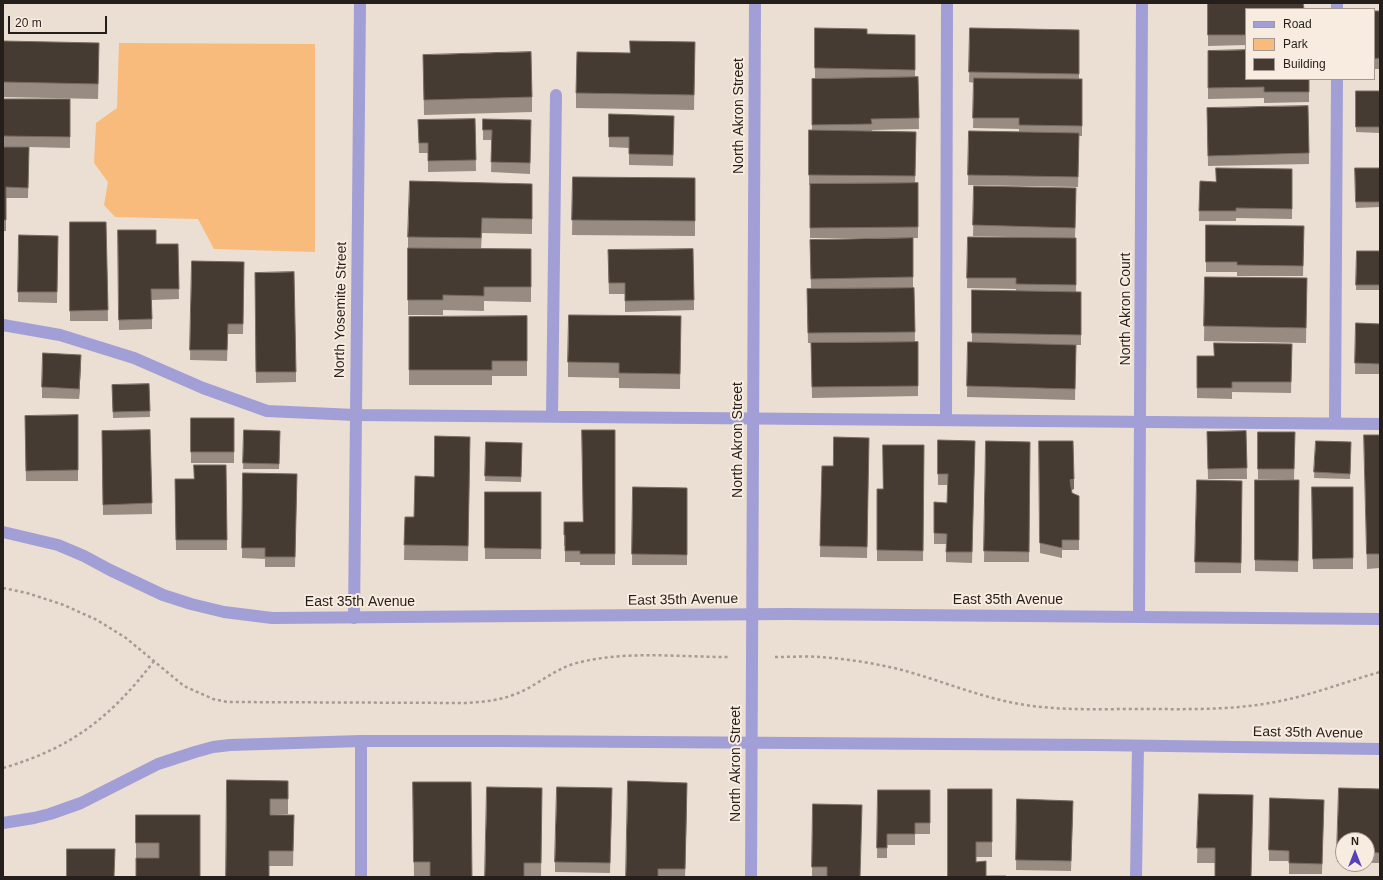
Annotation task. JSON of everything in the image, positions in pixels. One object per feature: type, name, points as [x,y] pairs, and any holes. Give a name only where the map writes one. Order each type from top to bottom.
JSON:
[{"type":"street","name":"North Yosemite Street","points":[[354,618],[360,3]]},
{"type":"street","name":"North Akron Street","points":[[750,877],[755,3]]},
{"type":"street","points":[[946,420],[947,3]]},
{"type":"street","name":"North Akron Court","points":[[1139,616],[1142,3]]},
{"type":"street","points":[[1335,423],[1337,80]]},
{"type":"street","points":[[552,416],[556,94]]},
{"type":"street","points":[[3,325],[60,336],[134,358],[203,388],[267,411],[355,414],[1380,424]]},
{"type":"street","name":"East 35th Avenue","points":[[3,532],[58,545],[84,556],[163,595],[191,604],[217,610],[272,618],[752,614],[1380,619]]},
{"type":"street","points":[[361,741],[361,877]]},
{"type":"street","name":"East 35th Avenue","points":[[3,823],[34,818],[55,812],[80,803],[158,764],[213,747],[230,745],[361,741],[506,741],[1380,749]]},
{"type":"street","points":[[1136,877],[1138,746]]},
{"type":"path","points":[[3,588],[27,593],[64,605],[97,620],[126,638],[184,686],[213,699],[227,702],[465,703],[488,701],[513,695],[571,665],[596,659],[620,656],[718,657]]},
{"type":"path","points":[[772,657],[821,657],[859,661],[928,677],[972,692],[1014,703],[1048,708],[1217,709],[1254,706],[1294,698],[1380,672]]},
{"type":"path","points":[[3,768],[28,761],[50,751],[81,733],[106,715],[124,697],[154,660]]},
{"type":"green space","points":[[119,43],[315,44],[315,252],[214,249],[198,219],[115,217],[104,205],[108,182],[94,163],[96,123],[117,108]]},
{"type":"building","points":[[1208,3],[1303,3],[1304,8],[1245,8],[1245,35],[1208,35]]},
{"type":"building","points":[[1375,11],[1380,11],[1380,58],[1375,59]]},
{"type":"building","points":[[815,28],[867,29],[867,34],[915,35],[915,70],[815,68]]},
{"type":"building","points":[[970,28],[1079,30],[1079,74],[969,72]]},
{"type":"building","points":[[3,41],[99,43],[98,84],[3,82]]},
{"type":"building","points":[[630,41],[695,42],[694,95],[576,93],[577,52],[630,53]]},
{"type":"building","points":[[1245,50],[1245,80],[1309,80],[1309,92],[1264,92],[1264,87],[1208,88],[1208,51]]},
{"type":"building","points":[[531,52],[532,97],[424,100],[423,55]]},
{"type":"building","points":[[918,77],[919,118],[871,119],[872,124],[812,125],[812,79]]},
{"type":"building","points":[[974,78],[1082,79],[1082,126],[1019,125],[1019,118],[973,118]]},
{"type":"building","points":[[1356,91],[1380,91],[1380,127],[1356,127]]},
{"type":"building","points":[[3,99],[70,99],[70,137],[3,136]]},
{"type":"building","points":[[1308,106],[1309,153],[1208,156],[1207,108]]},
{"type":"building","points":[[609,114],[674,116],[673,155],[629,154],[629,137],[609,137]]},
{"type":"building","points":[[475,119],[476,160],[428,161],[428,143],[419,143],[418,120]]},
{"type":"building","points":[[483,119],[531,120],[530,163],[491,162],[492,130],[483,130]]},
{"type":"building","points":[[809,130],[916,132],[915,176],[809,175]]},
{"type":"building","points":[[969,131],[1079,133],[1078,177],[968,175]]},
{"type":"building","points":[[3,147],[29,147],[28,188],[6,187],[6,220],[3,220]]},
{"type":"building","points":[[1216,168],[1292,169],[1292,209],[1236,208],[1236,211],[1199,211],[1200,181],[1216,182]]},
{"type":"building","points":[[1355,168],[1380,168],[1380,202],[1356,202]]},
{"type":"building","points":[[573,177],[695,178],[695,221],[572,220]]},
{"type":"building","points":[[410,181],[532,184],[532,219],[482,218],[481,238],[408,237]]},
{"type":"building","points":[[918,183],[918,227],[810,228],[810,184]]},
{"type":"building","points":[[974,186],[1076,188],[1075,228],[973,225]]},
{"type":"building","points":[[70,222],[106,222],[108,310],[70,311]]},
{"type":"building","points":[[1206,225],[1304,226],[1303,266],[1237,265],[1237,262],[1206,262]]},
{"type":"building","points":[[118,230],[156,230],[156,244],[178,244],[179,289],[151,289],[152,319],[119,320]]},
{"type":"building","points":[[19,235],[58,236],[57,292],[18,292]]},
{"type":"building","points":[[968,237],[1076,238],[1076,285],[1016,284],[1016,278],[967,278]]},
{"type":"building","points":[[913,238],[913,277],[811,279],[810,240]]},
{"type":"building","points":[[408,248],[531,249],[531,287],[484,287],[484,296],[443,295],[443,300],[408,300]]},
{"type":"building","points":[[693,249],[694,300],[625,301],[625,283],[609,283],[608,250]]},
{"type":"building","points":[[1357,251],[1380,251],[1380,285],[1356,285]]},
{"type":"building","points":[[192,261],[244,262],[243,324],[228,324],[227,350],[190,350]]},
{"type":"building","points":[[294,272],[296,372],[256,372],[255,273]]},
{"type":"building","points":[[1205,277],[1307,278],[1306,328],[1204,326]]},
{"type":"building","points":[[914,288],[915,332],[808,333],[807,289]]},
{"type":"building","points":[[972,290],[1081,292],[1081,335],[972,333]]},
{"type":"building","points":[[569,315],[681,316],[680,374],[619,373],[619,363],[568,362]]},
{"type":"building","points":[[527,316],[527,361],[492,361],[492,370],[409,370],[409,317]]},
{"type":"building","points":[[1356,323],[1380,324],[1380,364],[1355,363]]},
{"type":"building","points":[[918,342],[918,386],[812,387],[811,343]]},
{"type":"building","points":[[968,342],[1076,345],[1075,389],[967,386]]},
{"type":"building","points":[[1214,343],[1292,344],[1291,382],[1232,382],[1232,388],[1197,388],[1197,356],[1214,356]]},
{"type":"building","points":[[43,353],[81,355],[79,389],[42,387]]},
{"type":"building","points":[[149,384],[150,411],[113,412],[112,385]]},
{"type":"building","points":[[78,415],[78,470],[26,471],[25,416]]},
{"type":"building","points":[[191,418],[234,418],[234,452],[191,452]]},
{"type":"building","points":[[150,430],[152,503],[103,505],[102,431]]},
{"type":"building","points":[[244,430],[280,431],[279,464],[243,463]]},
{"type":"building","points":[[582,430],[615,430],[615,554],[580,554],[580,551],[565,551],[564,522],[583,522]]},
{"type":"building","points":[[1246,431],[1247,468],[1208,469],[1207,432]]},
{"type":"building","points":[[1258,432],[1295,432],[1294,469],[1258,469]]},
{"type":"building","points":[[1364,435],[1380,435],[1380,554],[1367,554]]},
{"type":"building","points":[[435,436],[470,437],[468,546],[404,545],[405,517],[414,517],[415,476],[434,477]]},
{"type":"building","points":[[834,437],[869,438],[867,547],[820,546],[822,466],[833,466]]},
{"type":"building","points":[[938,440],[975,441],[972,552],[946,552],[947,534],[934,533],[934,502],[947,503],[948,474],[938,474]]},
{"type":"building","points":[[986,441],[1030,442],[1029,552],[984,551]]},
{"type":"building","points":[[1039,441],[1073,441],[1074,479],[1070,480],[1072,493],[1079,496],[1079,540],[1062,540],[1062,548],[1040,543]]},
{"type":"building","points":[[1316,441],[1351,442],[1350,474],[1314,472]]},
{"type":"building","points":[[486,442],[522,443],[521,477],[485,476]]},
{"type":"building","points":[[883,445],[924,445],[923,551],[877,550],[877,489],[883,489]]},
{"type":"building","points":[[194,465],[226,465],[227,540],[176,540],[175,479],[194,479]]},
{"type":"building","points":[[243,473],[297,474],[295,557],[265,557],[265,548],[242,548]]},
{"type":"building","points":[[1197,480],[1242,481],[1241,563],[1195,562]]},
{"type":"building","points":[[1255,480],[1299,480],[1298,561],[1255,560]]},
{"type":"building","points":[[633,487],[687,488],[687,555],[632,554]]},
{"type":"building","points":[[1312,487],[1353,487],[1353,558],[1313,559]]},
{"type":"building","points":[[485,492],[541,492],[541,549],[485,548]]},
{"type":"building","points":[[227,780],[288,781],[288,799],[270,799],[270,815],[294,815],[293,851],[269,851],[269,877],[226,877]]},
{"type":"building","points":[[628,781],[687,783],[685,869],[658,869],[658,877],[626,877]]},
{"type":"building","points":[[413,782],[471,782],[472,877],[430,877],[430,862],[414,862]]},
{"type":"building","points":[[487,787],[542,788],[541,863],[524,863],[524,877],[485,877]]},
{"type":"building","points":[[557,787],[612,788],[610,863],[555,862]]},
{"type":"building","points":[[1339,788],[1380,789],[1380,853],[1375,853],[1375,832],[1338,832]]},
{"type":"building","points":[[948,789],[992,789],[992,842],[976,842],[976,862],[986,861],[986,876],[1006,877],[948,877]]},
{"type":"building","points":[[878,790],[930,790],[930,823],[915,823],[915,834],[887,834],[887,848],[877,848]]},
{"type":"building","points":[[1199,794],[1253,795],[1251,877],[1215,877],[1215,848],[1197,848]]},
{"type":"building","points":[[1270,798],[1324,800],[1322,864],[1289,863],[1289,851],[1269,850]]},
{"type":"building","points":[[1017,799],[1073,801],[1071,861],[1016,860]]},
{"type":"building","points":[[813,804],[862,805],[860,877],[827,877],[827,867],[812,867]]},
{"type":"building","points":[[136,815],[200,815],[200,877],[136,877],[136,858],[159,858],[159,843],[136,843]]},
{"type":"building","points":[[67,849],[115,849],[114,877],[67,877]]}]
